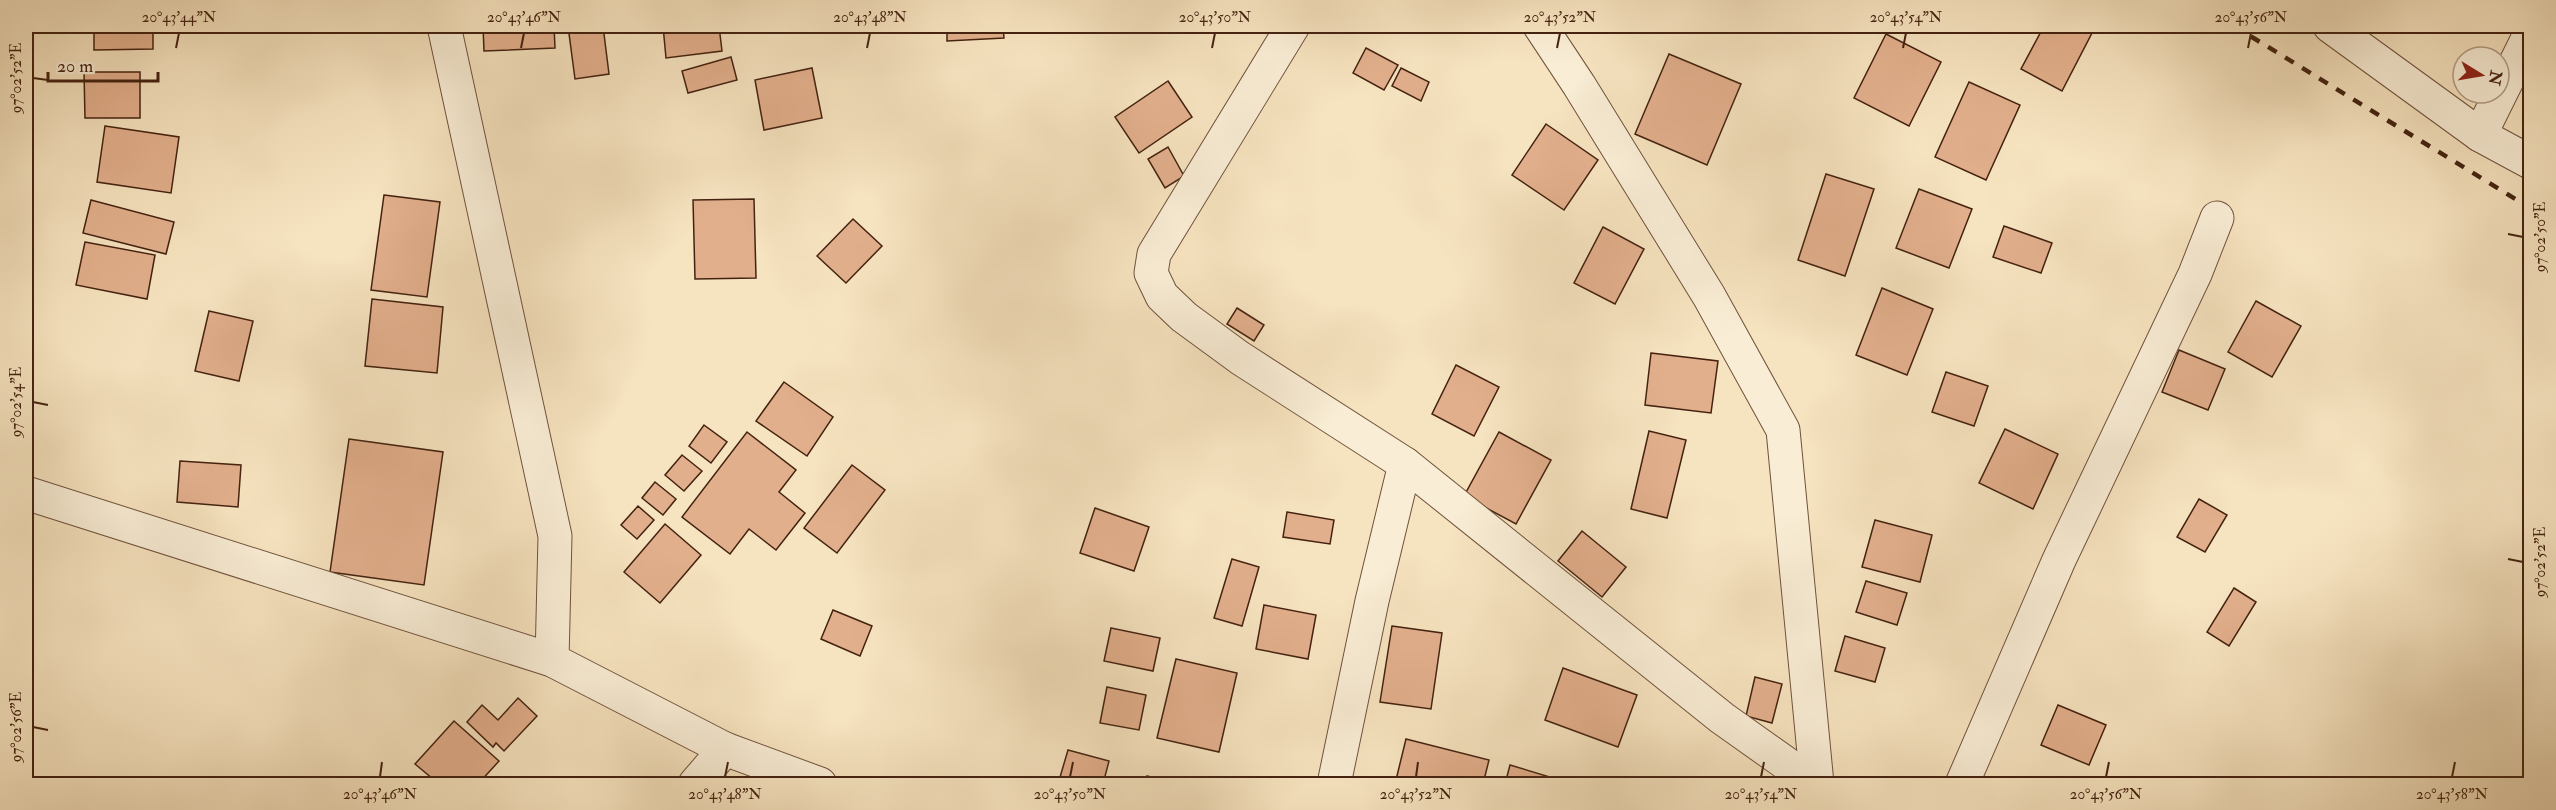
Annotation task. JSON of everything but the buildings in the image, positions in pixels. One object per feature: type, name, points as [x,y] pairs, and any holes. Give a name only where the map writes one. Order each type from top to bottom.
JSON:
[{"type":"street","points":[[444,26],[555,536],[552,660]]},
{"type":"street","points":[[1540,26],[1709,296],[1783,430],[1816,784]]},
{"type":"street","points":[[2330,26],[2480,135],[2530,162]]},
{"type":"street","points":[[1277,34],[1154,254],[1150,273],[1162,296],[1184,317],[1240,358],[1405,464],[1722,718],[1816,784]]},
{"type":"street","points":[[2480,135],[2530,34]]},
{"type":"street","points":[[1962,784],[2059,560],[2194,274],[2217,218]]},
{"type":"street","points":[[1334,784],[1372,601],[1405,464]]},
{"type":"street","points":[[26,493],[552,660],[725,749],[820,784]]},
{"type":"street","points":[[695,784],[725,749]]},
{"type":"railway","points":[[2234,26],[2530,208]]}]
